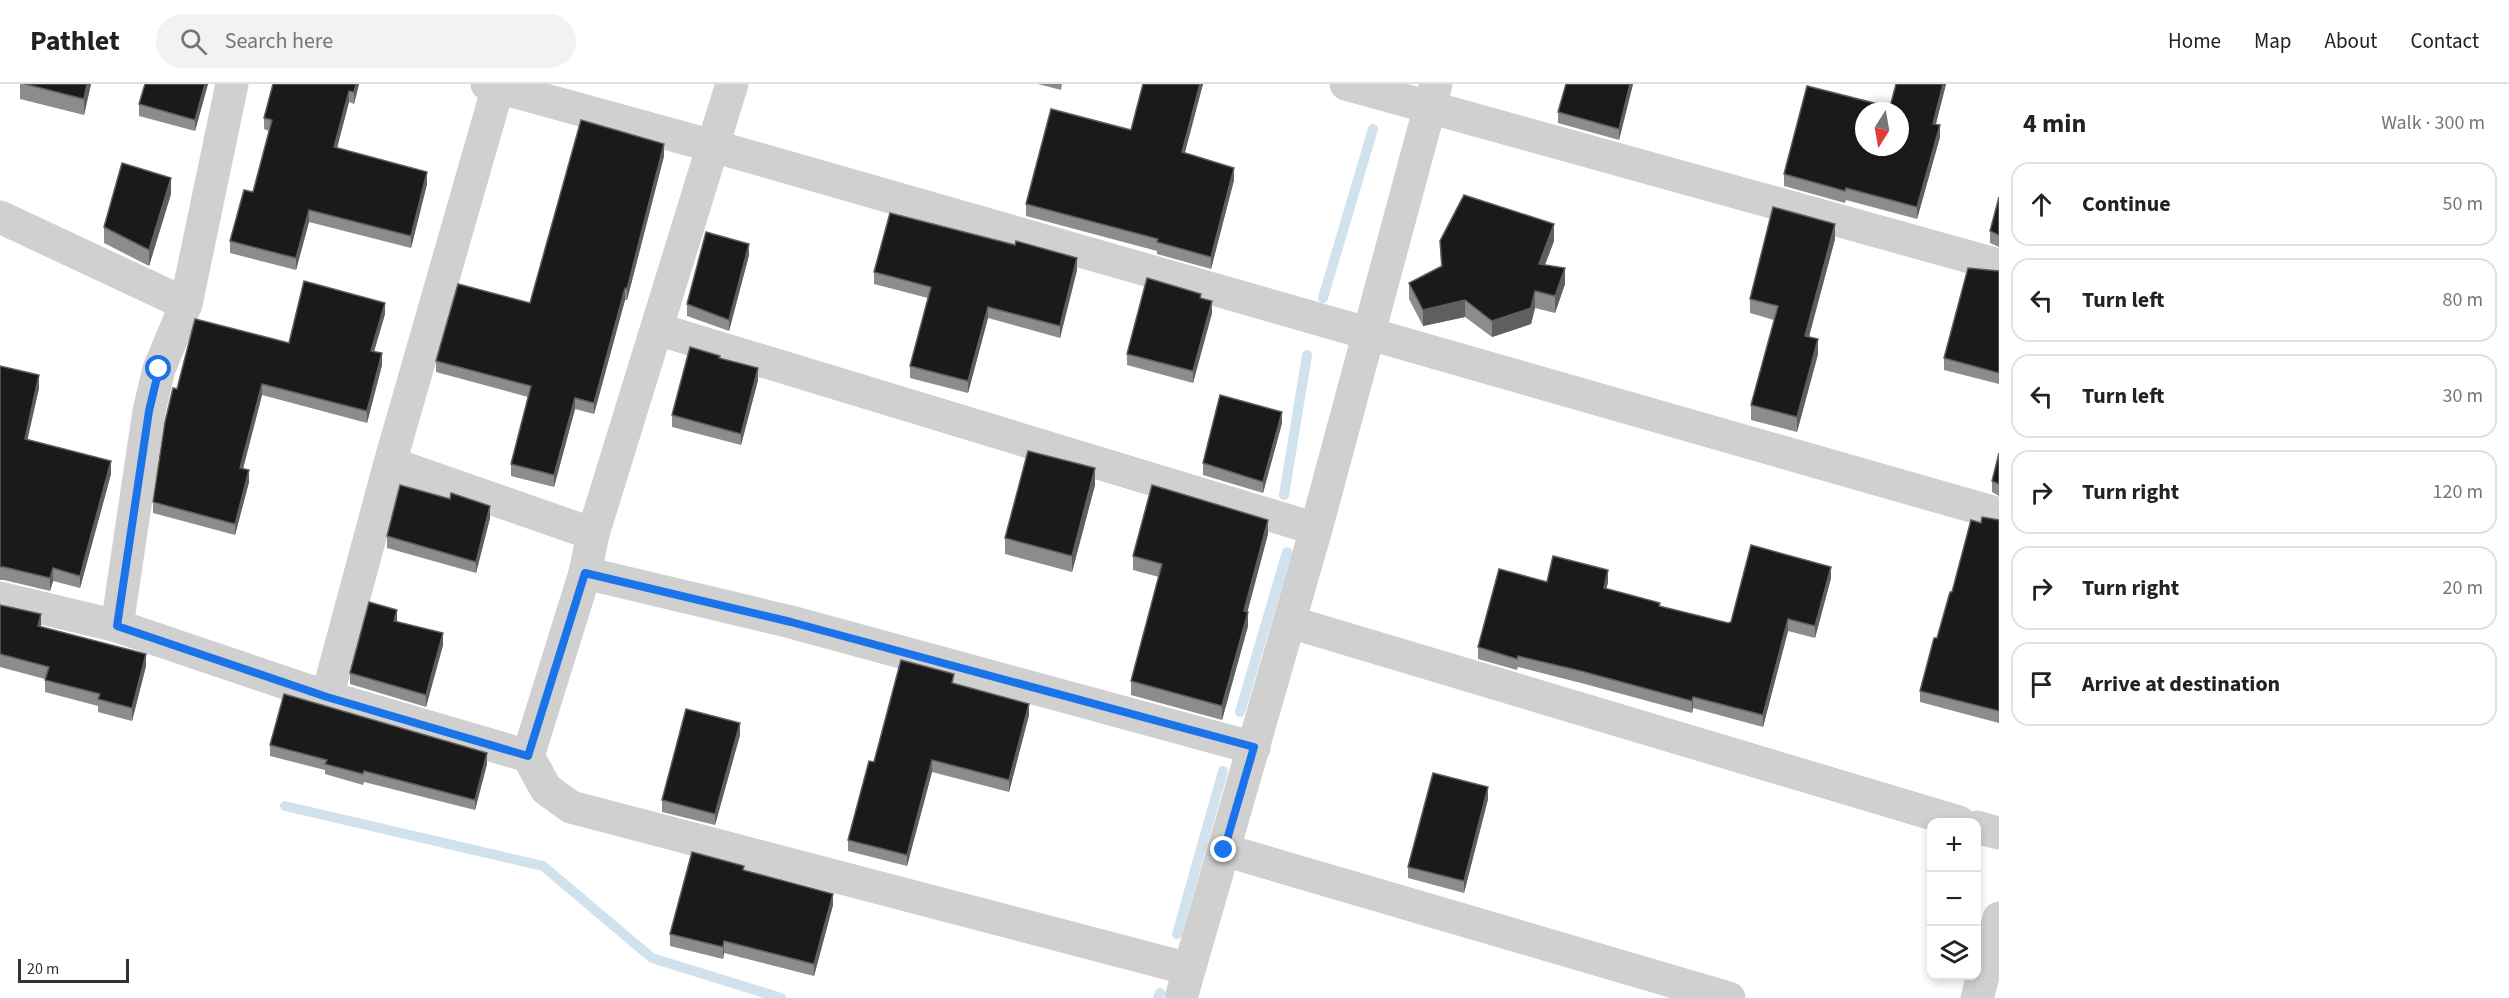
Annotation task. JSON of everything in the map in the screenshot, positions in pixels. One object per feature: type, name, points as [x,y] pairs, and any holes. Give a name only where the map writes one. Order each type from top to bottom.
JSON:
[{"type":"street","points":[[117,626],[149,411],[159,369],[186,304],[232,84]]},
{"type":"street","points":[[528,756],[585,573],[593,534],[732,84]]},
{"type":"street","points":[[1346,84],[1433,96],[1999,265]]},
{"type":"street","points":[[327,697],[492,85],[713,146],[1999,514]]},
{"type":"street","points":[[0,598],[117,626],[327,697],[528,756],[546,789],[571,807],[1185,983],[1290,622],[1433,96]]},
{"type":"street","points":[[0,217],[186,304]]},
{"type":"street","points":[[657,329],[1316,529]]},
{"type":"street","points":[[390,463],[593,534]]},
{"type":"street","points":[[585,573],[791,622],[1254,747]]},
{"type":"street","points":[[1290,622],[1946,818]]},
{"type":"street","points":[[1981,828],[1999,833]]},
{"type":"street","points":[[1224,850],[1729,998]]},
{"type":"street","points":[[1977,998],[1999,918]]},
{"type":"building","points":[[25,84],[87,84],[84,99]]},
{"type":"building","points":[[145,84],[205,84],[195,120],[139,104]]},
{"type":"building","points":[[273,84],[356,84],[354,92],[349,91],[334,147],[427,172],[411,236],[309,210],[296,258],[230,241],[244,190],[253,192],[272,120],[264,118]]},
{"type":"building","points":[[1143,84],[1200,84],[1182,152],[1234,168],[1211,257],[1157,242],[1158,239],[1026,204],[1051,109],[1131,130]]},
{"type":"building","points":[[1566,84],[1630,84],[1619,129],[1558,112]]},
{"type":"building","points":[[1896,84],[1943,84],[1933,124],[1940,125],[1917,207],[1846,188],[1845,191],[1784,174],[1807,86],[1870,102],[1855,102],[1855,156],[1909,156],[1909,102],[1891,102]]},
{"type":"building","points":[[581,120],[664,144],[627,289],[625,288],[594,403],[575,398],[554,475],[511,464],[531,386],[436,361],[458,284],[530,303]]},
{"type":"building","points":[[122,163],[171,178],[149,250],[104,227]]},
{"type":"building","points":[[1464,195],[1554,224],[1539,264],[1565,268],[1555,296],[1535,291],[1531,308],[1492,321],[1465,300],[1423,310],[1409,283],[1442,266],[1440,241]]},
{"type":"building","points":[[1999,197],[1999,235],[1990,231]]},
{"type":"building","points":[[1773,207],[1835,224],[1805,336],[1818,339],[1797,417],[1751,405],[1778,306],[1750,299]]},
{"type":"building","points":[[890,213],[1015,245],[1016,241],[1077,258],[1060,326],[988,307],[968,381],[910,366],[931,287],[874,272]]},
{"type":"building","points":[[706,232],[749,244],[729,320],[687,304]]},
{"type":"building","points":[[1968,268],[1999,271],[1999,373],[1944,358]]},
{"type":"building","points":[[1147,278],[1201,294],[1200,298],[1212,301],[1193,371],[1127,354]]},
{"type":"building","points":[[304,281],[385,303],[371,351],[382,353],[367,411],[262,384],[240,468],[249,470],[235,524],[153,502],[165,422],[173,388],[177,389],[195,319],[289,343]]},
{"type":"building","points":[[690,347],[720,356],[719,358],[758,368],[741,434],[672,415]]},
{"type":"building","points":[[0,366],[39,375],[25,439],[111,461],[80,576],[53,568],[50,578],[0,567]]},
{"type":"building","points":[[1220,395],[1282,412],[1263,482],[1203,463]]},
{"type":"building","points":[[1028,451],[1095,468],[1072,556],[1005,538]]},
{"type":"building","points":[[1999,453],[1999,484],[1992,481]]},
{"type":"building","points":[[400,485],[450,499],[451,493],[490,506],[476,562],[387,536]]},
{"type":"building","points":[[1152,485],[1268,520],[1244,611],[1248,612],[1222,706],[1131,681],[1162,564],[1133,556]]},
{"type":"building","points":[[1982,517],[1999,520],[1999,711],[1920,691],[1934,638],[1937,638],[1950,592],[1952,592],[1971,520],[1981,523]]},
{"type":"building","points":[[1751,545],[1831,567],[1815,626],[1788,619],[1763,715],[1693,697],[1692,701],[1581,671],[1518,656],[1517,659],[1478,647],[1499,569],[1547,582],[1553,556],[1608,570],[1604,588],[1660,603],[1659,606],[1728,623],[1731,622]]},
{"type":"building","points":[[369,602],[397,610],[394,621],[443,633],[426,695],[350,673]]},
{"type":"building","points":[[0,605],[41,614],[38,626],[146,654],[132,708],[98,699],[100,694],[45,680],[49,667],[0,654]]},
{"type":"building","points":[[901,660],[954,674],[952,683],[1029,704],[1009,780],[932,760],[907,855],[848,840],[869,761],[874,762]]},
{"type":"building","points":[[284,694],[487,753],[475,800],[364,771],[363,774],[325,764],[327,760],[270,745]]},
{"type":"building","points":[[686,709],[740,723],[715,814],[662,800]]},
{"type":"building","points":[[1433,773],[1488,787],[1464,881],[1408,867]]},
{"type":"building","points":[[692,852],[744,866],[743,870],[833,894],[814,964],[724,941],[723,947],[670,934]]},
{"type":"waterway","points":[[1323,298],[1373,129]]},
{"type":"waterway","points":[[1284,495],[1307,355]]},
{"type":"waterway","points":[[1240,712],[1287,552]]},
{"type":"waterway","points":[[1177,934],[1223,771]]},
{"type":"waterway","points":[[285,806],[543,866],[652,958],[781,998]]},
{"type":"waterway","points":[[1158,998],[1160,993]]},
{"type":"route","points":[[159,369],[149,411],[117,626],[327,697],[528,756],[585,573],[791,622],[1254,747],[1224,850]]}]
